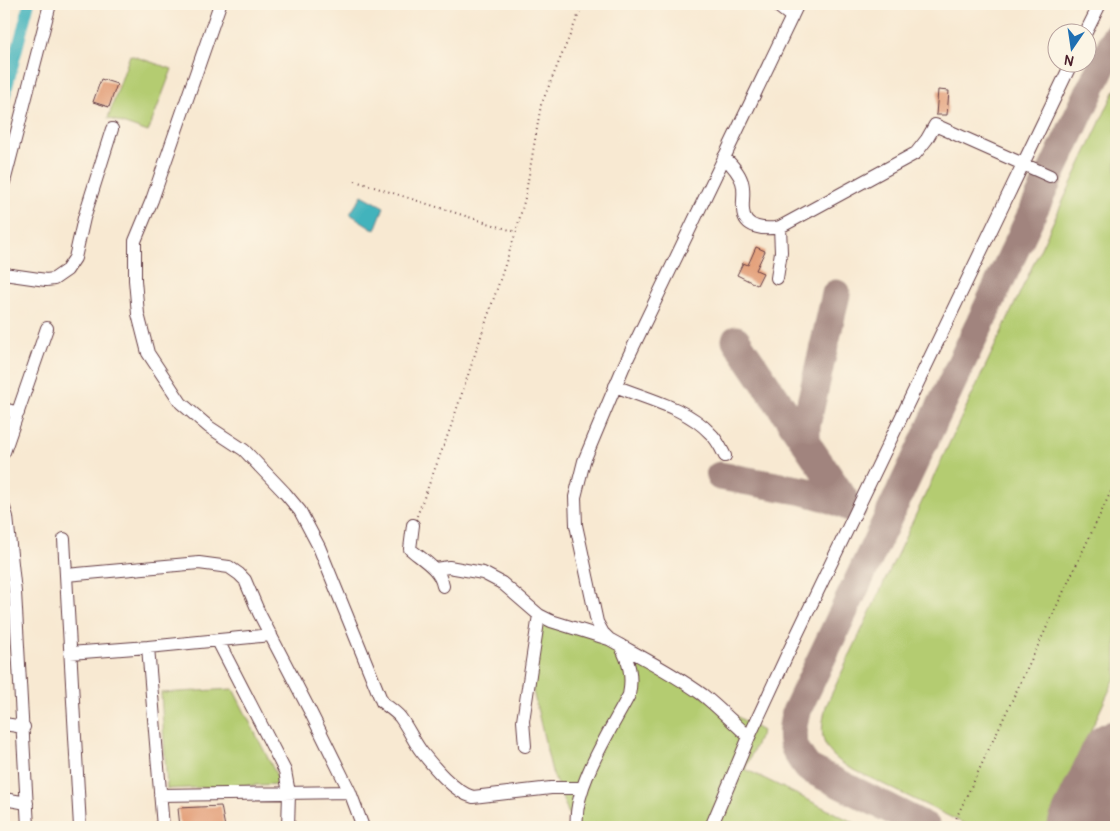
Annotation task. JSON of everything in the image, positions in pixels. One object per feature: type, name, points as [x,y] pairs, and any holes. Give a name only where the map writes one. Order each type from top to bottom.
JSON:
[{"type":"street","points":[[4,182],[50,4]]},
{"type":"street","points":[[220,4],[136,241],[135,280],[138,314],[148,352],[181,403],[209,426],[244,450],[285,492],[300,511],[319,547],[382,702],[398,715],[420,749],[451,784],[465,795],[473,797],[551,788],[582,788]]},
{"type":"street","points":[[775,4],[792,17]]},
{"type":"street","points":[[749,737],[702,695],[667,671],[615,642],[603,633],[597,622],[579,542],[575,497],[584,461],[615,386],[798,4]]},
{"type":"street","points":[[1091,22],[1100,4]]},
{"type":"street","points":[[711,827],[749,737],[1067,72]]},
{"type":"street","points":[[724,157],[734,167],[742,182],[744,189],[743,212],[746,219],[756,227],[768,230],[780,227],[916,152],[927,139],[935,125],[1050,176]]},
{"type":"street","points":[[4,274],[46,280],[54,279],[67,270],[75,258],[84,218],[112,129]]},
{"type":"street","points":[[777,278],[781,252],[780,227]]},
{"type":"street","points":[[4,452],[47,328]]},
{"type":"street","points":[[615,386],[678,410],[692,418],[712,434],[725,456]]},
{"type":"street","points":[[4,409],[18,413]]},
{"type":"street","points":[[4,508],[7,517],[9,593],[24,728],[28,827]]},
{"type":"street","points":[[414,525],[410,549],[435,569],[442,578],[443,586]]},
{"type":"street","points":[[64,538],[80,827]]},
{"type":"street","points":[[66,575],[199,563],[229,567],[245,580],[350,792],[363,827]]},
{"type":"street","points":[[435,569],[449,567],[483,573],[502,583],[539,615],[551,621],[615,642],[630,668],[632,681],[629,695],[582,788],[576,815],[577,827]]},
{"type":"street","points":[[526,746],[523,721],[539,615]]},
{"type":"street","points":[[70,653],[271,635]]},
{"type":"street","points":[[218,641],[285,771],[289,793],[288,827]]},
{"type":"street","points":[[148,647],[163,827]]},
{"type":"street","points":[[4,724],[24,728]]},
{"type":"street","points":[[160,795],[350,792]]},
{"type":"street","points":[[4,799],[27,803]]},
{"type":"path","points":[[414,525],[450,429],[516,232],[525,198],[538,114],[583,4]]},
{"type":"path","points":[[355,181],[434,208],[516,232]]},
{"type":"path","points":[[952,827],[1116,481]]},
{"type":"green space","points":[[130,55],[172,69],[148,132],[108,118]]},
{"type":"green space","points":[[1116,88],[1116,676],[1048,823],[1042,827],[971,827],[848,767],[827,748],[823,734],[824,716],[826,706]]},
{"type":"green space","points":[[539,620],[606,640],[762,731],[745,769],[863,827],[574,827],[552,772],[530,678]]},
{"type":"green space","points":[[233,689],[281,784],[167,789],[161,693]]},
{"type":"water","points":[[362,195],[384,207],[375,230],[350,214]]},
{"type":"building","points":[[101,79],[117,84],[109,107],[93,102]]},
{"type":"building","points":[[938,90],[949,91],[947,115],[936,115]]},
{"type":"building","points":[[756,247],[765,251],[756,270],[763,273],[757,285],[737,275],[743,263],[748,265]]},
{"type":"building","points":[[221,806],[225,827],[180,827],[178,808]]},
{"type":"waterway","points":[[4,100],[29,4]]},
{"type":"taxiway","points":[[926,827],[808,768],[798,754],[793,742],[792,736],[796,712],[1116,36]]},
{"type":"taxiway","points":[[806,443],[806,425],[836,294]]},
{"type":"taxiway","points":[[736,340],[848,505]]},
{"type":"taxiway","points":[[720,476],[804,491],[826,497],[852,508]]},
{"type":"runway","points":[[1083,827],[1116,756]]}]
